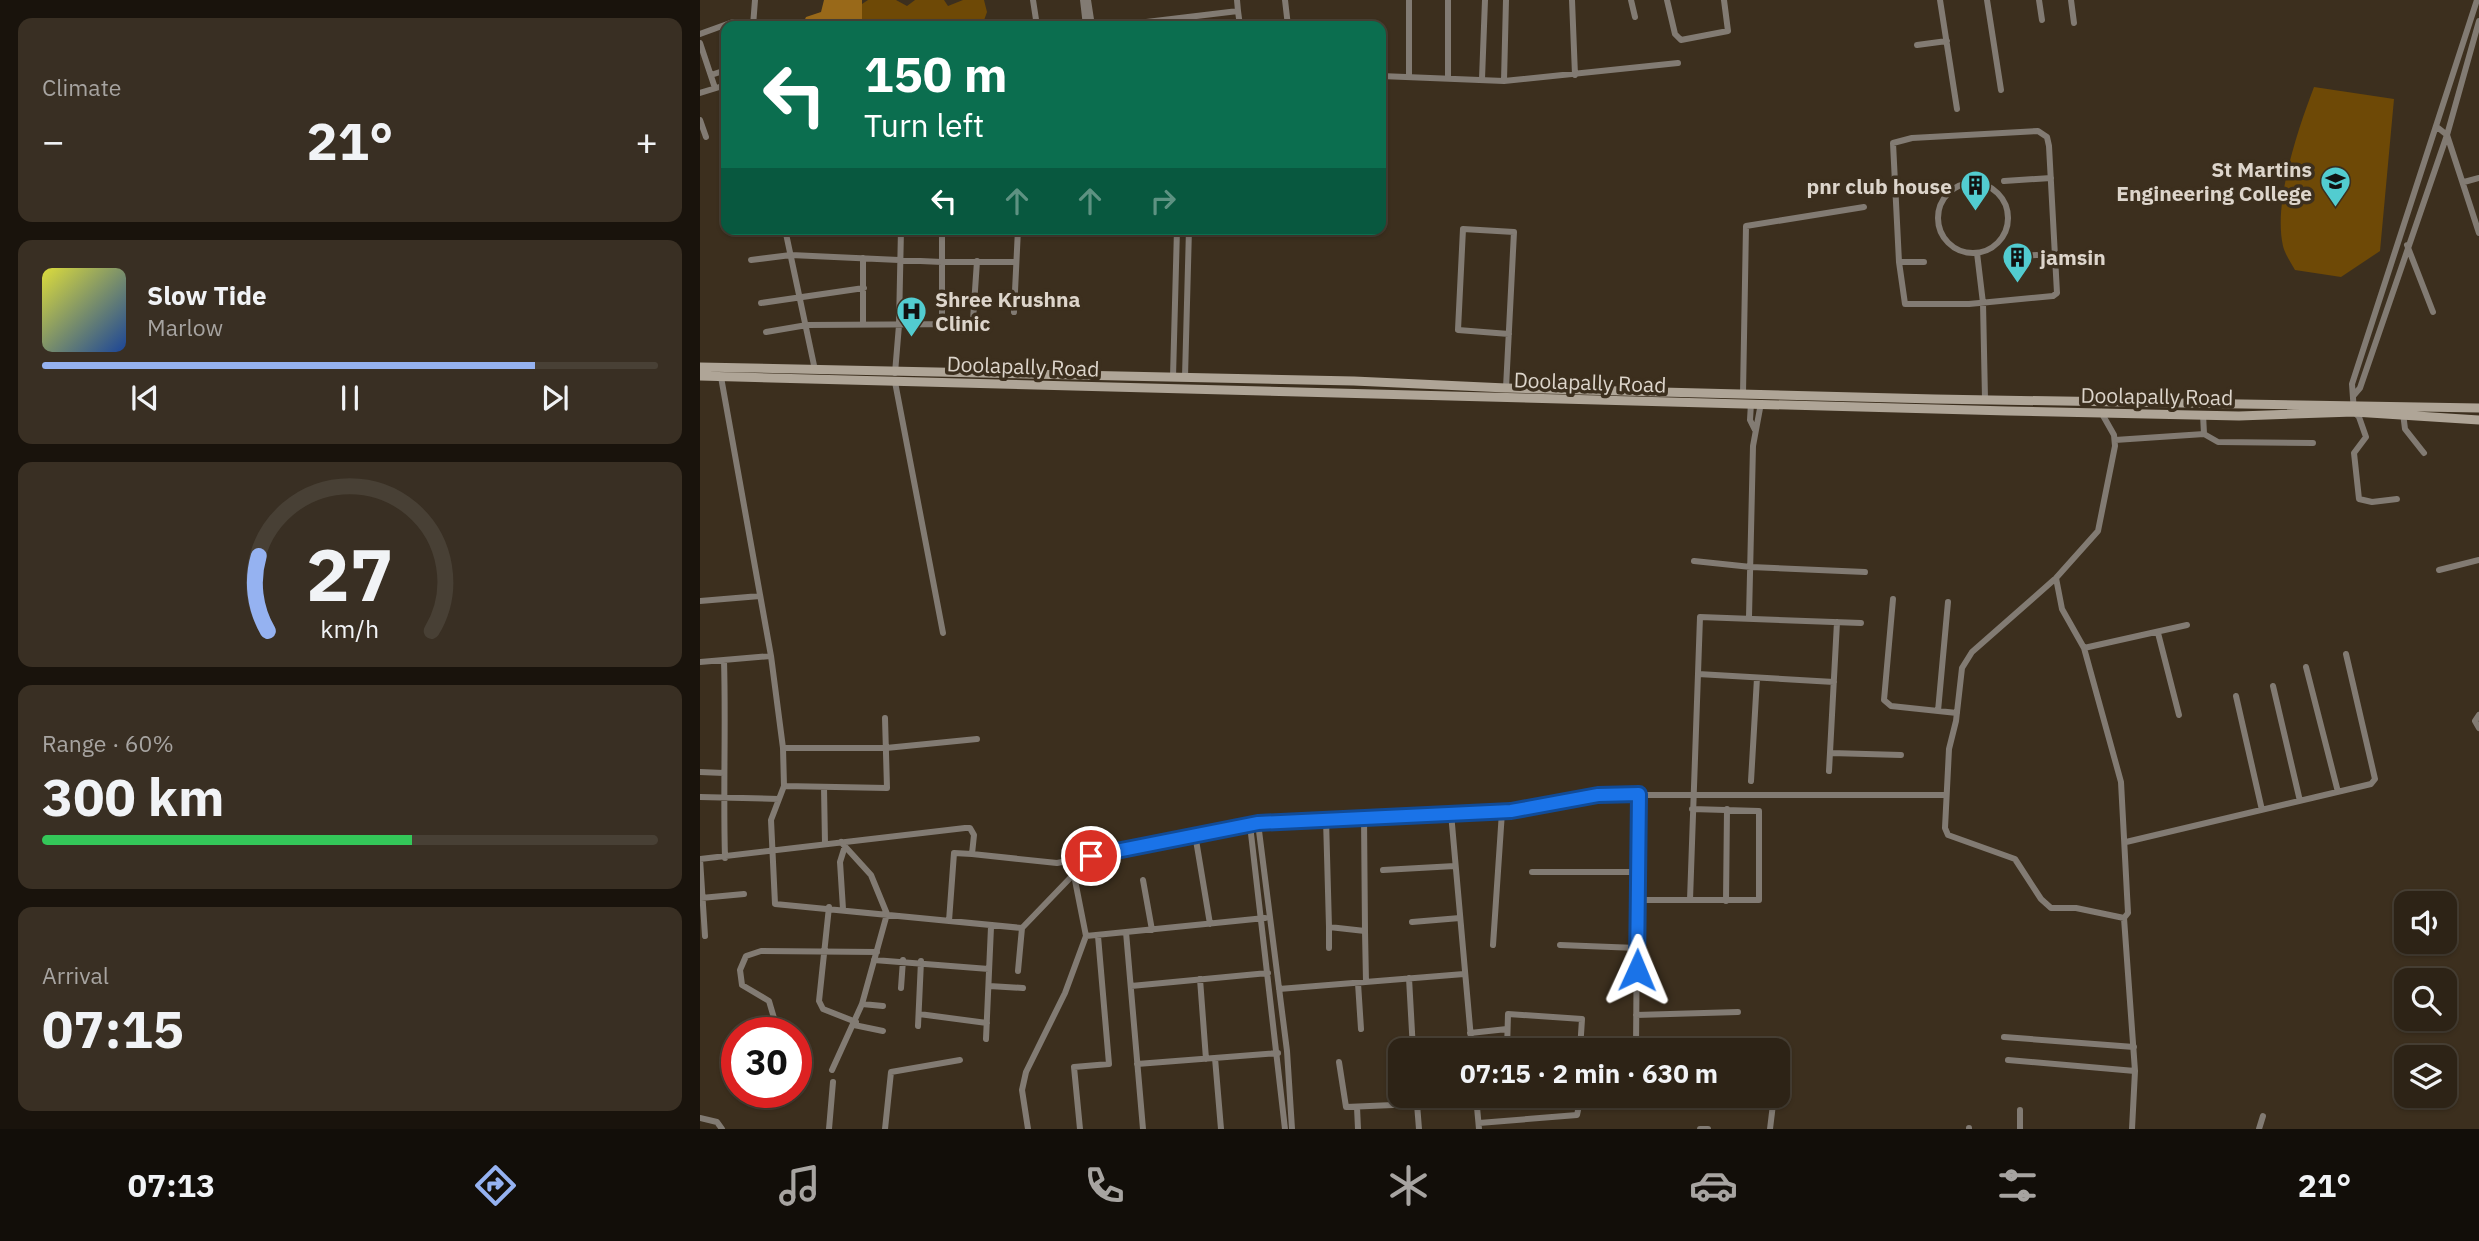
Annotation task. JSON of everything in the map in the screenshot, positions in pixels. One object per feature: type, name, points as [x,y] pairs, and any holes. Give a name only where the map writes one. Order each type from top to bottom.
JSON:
[{"type":"main road","name":"Doolapally Road","points":[[700,367],[1261,390],[1756,403],[1961,404]]},
{"type":"main road","name":"Doolapally Road","points":[[700,376],[1185,377],[1354,381],[1506,388],[1743,393],[2101,412],[2170,409],[2203,414],[2354,404],[2403,414],[2476,419]]},
{"type":"main road","points":[[1261,379],[1261,390]]},
{"type":"main road","points":[[1961,404],[1985,399],[2170,409],[2354,404],[2476,407],[2476,419]]},
{"type":"street","points":[[753,21],[755,0]]},
{"type":"street","points":[[1033,0],[1036,21]]},
{"type":"street","points":[[1083,0],[1085,21]]},
{"type":"street","points":[[1088,0],[1091,21]]},
{"type":"street","points":[[1237,0],[1239,21]]},
{"type":"street","points":[[1284,0],[1287,21]]},
{"type":"street","points":[[1409,0],[1409,75]]},
{"type":"street","points":[[1448,0],[1448,76]]},
{"type":"street","points":[[1482,79],[1485,0]]},
{"type":"street","points":[[1504,81],[1506,0]]},
{"type":"street","points":[[1572,0],[1575,75]]},
{"type":"street","points":[[1631,0],[1635,17]]},
{"type":"street","points":[[1667,0],[1675,34],[1681,40],[1728,31],[1730,25],[1724,0]]},
{"type":"street","points":[[1940,0],[1957,109]]},
{"type":"street","points":[[1987,0],[2001,90]]},
{"type":"street","points":[[2039,0],[2042,20]]},
{"type":"street","points":[[2071,0],[2074,23]]},
{"type":"street","points":[[2397,499],[2372,502],[2359,499],[2354,453],[2366,437],[2354,404],[2352,384],[2477,0]]},
{"type":"street","points":[[1155,21],[1238,11]]},
{"type":"street","points":[[2354,404],[2447,135],[2479,21]]},
{"type":"street","points":[[700,34],[721,26]]},
{"type":"street","points":[[1917,45],[1947,41]]},
{"type":"street","points":[[700,43],[715,88]]},
{"type":"street","points":[[1386,76],[1448,76],[1504,81],[1678,62]]},
{"type":"street","points":[[711,75],[721,72]]},
{"type":"street","points":[[700,93],[721,86]]},
{"type":"street","points":[[700,120],[706,138]]},
{"type":"street","points":[[2437,127],[2447,135],[2479,233]]},
{"type":"street","points":[[2038,131],[2047,137],[2051,178],[2057,293],[2053,296],[1983,303],[1907,305],[1902,296],[1899,262],[1893,143],[1912,138],[2038,131]]},
{"type":"street","points":[[2004,181],[2051,178]]},
{"type":"street","points":[[2464,182],[2479,178]]},
{"type":"street","points":[[1894,187],[1935,184]]},
{"type":"street","points":[[1975,184],[1996,192],[2008,211],[2008,223],[1998,243],[1977,253],[1955,248],[1941,231],[1938,220],[1945,198],[1963,185],[1975,184]]},
{"type":"street","points":[[1743,393],[1746,226],[1864,207]]},
{"type":"street","points":[[1506,388],[1509,334],[1514,232],[1463,229],[1458,330],[1509,334]]},
{"type":"street","points":[[786,235],[802,296],[815,370]]},
{"type":"street","points":[[901,235],[895,377],[943,633]]},
{"type":"street","points":[[942,235],[943,325]]},
{"type":"street","points":[[1014,312],[1018,235]]},
{"type":"street","points":[[1173,377],[1177,235]]},
{"type":"street","points":[[1185,377],[1189,235]]},
{"type":"street","points":[[2401,237],[2433,312]]},
{"type":"street","points":[[1977,253],[1983,303],[1985,399]]},
{"type":"street","points":[[2019,256],[2056,254]]},
{"type":"street","points":[[751,260],[791,255],[942,262],[1016,261]]},
{"type":"street","points":[[863,258],[863,324]]},
{"type":"street","points":[[766,332],[807,325],[943,325],[972,322],[977,261]]},
{"type":"street","points":[[1899,262],[1924,262]]},
{"type":"street","points":[[761,303],[864,288]]},
{"type":"street","points":[[1174,299],[1187,299]]},
{"type":"street","points":[[721,377],[771,656],[783,748],[784,786],[771,820],[770,850],[775,904],[829,907],[991,927],[1022,928]]},
{"type":"street","points":[[1749,617],[1755,430],[1759,420],[1756,403]]},
{"type":"street","points":[[2101,412],[2115,440],[2098,531],[2056,578],[1972,652],[1962,668],[1957,713],[1949,749],[1945,828],[1948,835],[2015,859],[2050,908],[2076,908],[2124,918]]},
{"type":"street","points":[[2203,414],[2204,434]]},
{"type":"street","points":[[2403,414],[2405,429],[2424,453]]},
{"type":"street","points":[[2115,440],[2204,434],[2218,442],[2312,443]]},
{"type":"street","points":[[2439,570],[2479,560]]},
{"type":"street","points":[[1694,561],[1751,568],[1865,572]]},
{"type":"street","points":[[2056,578],[2062,609],[2084,649],[2118,771],[2126,842],[2128,913],[2124,918],[2135,1071],[2132,1129]]},
{"type":"street","points":[[700,601],[760,596]]},
{"type":"street","points":[[1893,599],[1884,700],[1891,706],[1957,713]]},
{"type":"street","points":[[1938,711],[1948,602]]},
{"type":"street","points":[[1690,900],[1700,617],[1861,623]]},
{"type":"street","points":[[1829,771],[1837,622]]},
{"type":"street","points":[[2084,649],[2187,625]]},
{"type":"street","points":[[2158,633],[2179,715]]},
{"type":"street","points":[[2126,842],[2371,784],[2375,779],[2346,654]]},
{"type":"street","points":[[700,662],[771,656]]},
{"type":"street","points":[[724,660],[727,745],[723,797],[725,858]]},
{"type":"street","points":[[2306,667],[2339,792]]},
{"type":"street","points":[[1698,674],[1833,682]]},
{"type":"street","points":[[1751,782],[1757,678]]},
{"type":"street","points":[[2273,686],[2300,801]]},
{"type":"street","points":[[2236,696],[2262,810]]},
{"type":"street","points":[[2479,715],[2475,722],[2479,728]]},
{"type":"street","points":[[784,786],[887,788],[886,718]]},
{"type":"street","points":[[783,748],[886,748],[977,739]]},
{"type":"street","points":[[1831,753],[1901,755]]},
{"type":"street","points":[[700,772],[724,773]]},
{"type":"street","points":[[824,787],[825,844]]},
{"type":"street","points":[[1636,1038],[1639,794]]},
{"type":"street","points":[[949,921],[954,853],[1057,863],[1258,823],[1502,812],[1598,795],[1945,795]]},
{"type":"street","points":[[700,797],[779,799]]},
{"type":"street","points":[[1638,900],[1759,900],[1759,811],[1692,809]]},
{"type":"street","points":[[1726,901],[1727,809]]},
{"type":"street","points":[[1493,945],[1502,812]]},
{"type":"street","points":[[1451,813],[1471,1038]]},
{"type":"street","points":[[1362,1029],[1364,817]]},
{"type":"street","points":[[1326,819],[1329,948]]},
{"type":"street","points":[[1258,823],[1279,989],[1288,1120],[1285,1129]]},
{"type":"street","points":[[1250,825],[1278,1053],[1288,1120],[1292,1129]]},
{"type":"street","points":[[705,936],[700,859],[970,828],[974,835],[972,854]]},
{"type":"street","points":[[1195,834],[1210,924]]},
{"type":"street","points":[[843,844],[840,862],[843,909]]},
{"type":"street","points":[[832,1070],[862,1004],[887,914],[871,875],[843,844]]},
{"type":"street","points":[[1028,1129],[1022,1090],[1026,1072],[1065,993],[1086,936],[1071,860]]},
{"type":"street","points":[[1383,870],[1455,866]]},
{"type":"street","points":[[1532,872],[1638,872]]},
{"type":"street","points":[[1018,971],[1022,928],[1073,875]]},
{"type":"street","points":[[1143,880],[1152,930]]},
{"type":"street","points":[[701,898],[744,894]]},
{"type":"street","points":[[829,907],[819,1001],[822,1009],[883,1031]]},
{"type":"street","points":[[1086,936],[1270,918]]},
{"type":"street","points":[[1412,922],[1460,918]]},
{"type":"street","points":[[986,1040],[991,927]]},
{"type":"street","points":[[1329,927],[1365,931]]},
{"type":"street","points":[[1126,932],[1143,1129]]},
{"type":"street","points":[[1080,1129],[1074,1067],[1109,1064],[1098,936]]},
{"type":"street","points":[[1560,945],[1637,948]]},
{"type":"street","points":[[774,1017],[769,1001],[742,985],[740,970],[746,956],[761,951],[877,952]]},
{"type":"street","points":[[874,960],[921,961],[989,969]]},
{"type":"street","points":[[901,988],[903,961]]},
{"type":"street","points":[[918,1026],[921,961]]},
{"type":"street","points":[[1131,986],[1268,973]]},
{"type":"street","points":[[1279,989],[1464,974]]},
{"type":"street","points":[[1409,978],[1412,1038]]},
{"type":"street","points":[[1200,979],[1206,1059]]},
{"type":"street","points":[[989,986],[1023,988]]},
{"type":"street","points":[[862,1004],[883,1006]]},
{"type":"street","points":[[1636,1016],[1738,1012]]},
{"type":"street","points":[[919,1014],[987,1023]]},
{"type":"street","points":[[1507,1038],[1508,1014],[1582,1019],[1581,1038]]},
{"type":"street","points":[[1470,1033],[1507,1029]]},
{"type":"street","points":[[2004,1037],[2134,1048]]},
{"type":"street","points":[[1137,1064],[1278,1053]]},
{"type":"street","points":[[1215,1058],[1221,1129]]},
{"type":"street","points":[[885,1129],[891,1072],[960,1060]]},
{"type":"street","points":[[2008,1060],[2135,1071]]},
{"type":"street","points":[[1339,1062],[1346,1107],[1388,1105]]},
{"type":"street","points":[[829,1129],[833,1082]]},
{"type":"street","points":[[1357,1107],[1358,1129]]},
{"type":"street","points":[[1417,1108],[1419,1129]]},
{"type":"street","points":[[1478,1108],[1479,1126],[1577,1115],[1578,1108]]},
{"type":"street","points":[[1770,1129],[1773,1108]]},
{"type":"street","points":[[2020,1110],[2020,1129]]},
{"type":"street","points":[[2259,1129],[2263,1116]]},
{"type":"street","points":[[700,1118],[717,1122],[722,1129]]},
{"type":"street","points":[[1527,1119],[1528,1129]]},
{"type":"street","points":[[1700,1129],[1709,1129]]},
{"type":"shaded area","points":[[824,0],[862,0],[862,21],[804,21],[806,17],[821,12]]},
{"type":"shaded area","points":[[868,0],[896,0],[907,6],[915,0],[944,0],[948,6],[963,0],[984,0],[987,12],[984,21],[862,21],[862,4]]},
{"type":"shaded area","points":[[2314,87],[2394,99],[2380,251],[2341,277],[2295,270],[2283,246],[2281,208],[2284,187],[2301,123]]},
{"type":"place","name":"St Martins Engineering College","points":[[2335,208]]},
{"type":"place","name":"pnr club house","points":[[1975,213]]},
{"type":"place","name":"jamsin","points":[[2017,284]]},
{"type":"place","name":"Shree Krushna Clinic","points":[[912,338]]},
{"type":"route","points":[[1091,856],[1258,823],[1511,811],[1598,795],[1639,794],[1637,970]]}]
